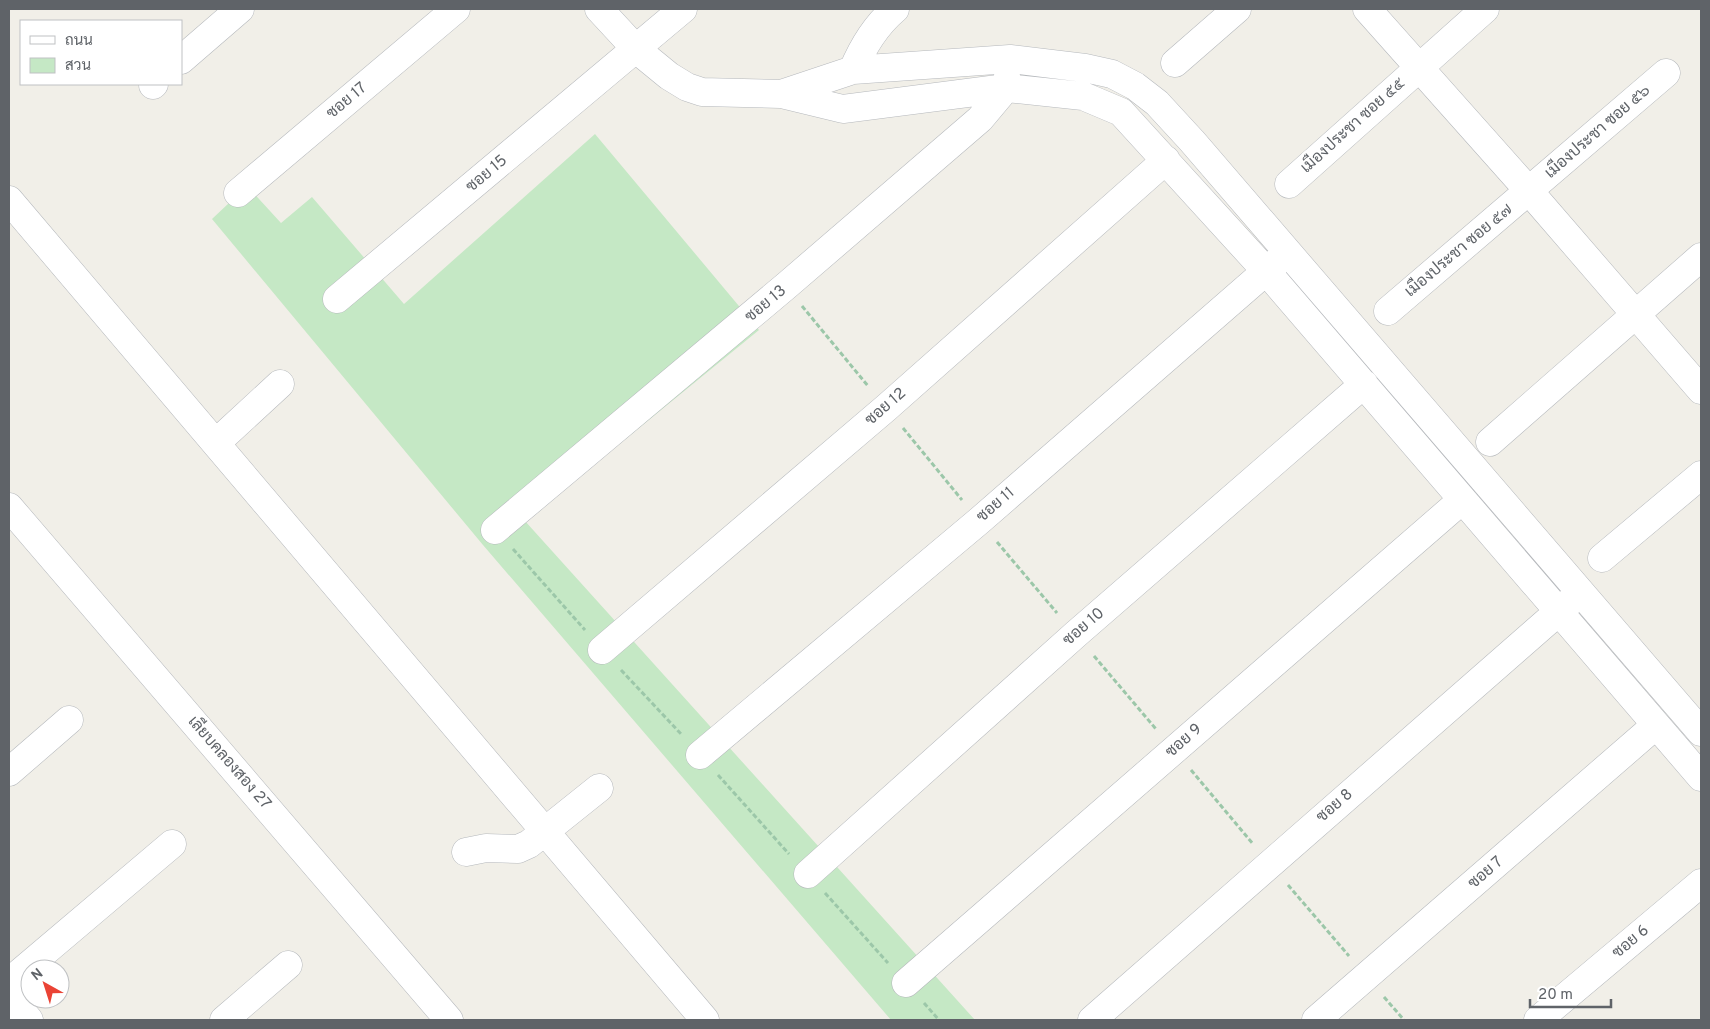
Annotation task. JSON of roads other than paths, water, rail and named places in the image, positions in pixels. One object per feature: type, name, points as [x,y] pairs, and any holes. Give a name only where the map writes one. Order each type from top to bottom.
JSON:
[{"type":"street","points":[[182,59],[240,9]]},
{"type":"street","name":"ซอย 17","points":[[238,193],[456,9]]},
{"type":"street","points":[[599,9],[636,49],[669,76],[687,87],[702,92],[781,94],[843,110],[1006,88],[1083,96],[1102,102],[1121,112],[1266,271],[1701,777]]},
{"type":"street","name":"ซอย 15","points":[[337,299],[683,9]]},
{"type":"street","points":[[853,70],[862,48],[880,22],[895,9]]},
{"type":"street","points":[[1175,63],[1237,9]]},
{"type":"street","points":[[1367,9],[1417,68],[1529,191],[1701,390]]},
{"type":"street","name":"เมืองประชา ซอย ๕๕","points":[[1289,184],[1485,9]]},
{"type":"street","points":[[781,94],[853,70],[1010,59],[1085,68],[1112,74],[1135,86],[1157,103],[1192,141],[1579,593],[1701,732]]},
{"type":"street","points":[[1006,88],[1010,59]]},
{"type":"street","name":"เมืองประชา ซอย ๕๖","points":[[1529,191],[1666,73]]},
{"type":"street","name":"ซอย 13","points":[[496,530],[786,286],[980,119],[1006,88]]},
{"type":"street","name":"ซอย 12","points":[[602,650],[886,408],[1166,160]]},
{"type":"street","name":"เมืองประชา ซอย ๕๗","points":[[1388,311],[1529,191]]},
{"type":"street","points":[[9,200],[705,1020]]},
{"type":"street","name":"ซอย 11","points":[[700,755],[979,521],[1289,252]]},
{"type":"street","points":[[1490,442],[1701,258]]},
{"type":"street","points":[[216,443],[280,384]]},
{"type":"street","name":"ซอย 10","points":[[808,874],[1076,634],[1364,384]]},
{"type":"street","points":[[1602,558],[1701,475]]},
{"type":"street","name":"ซอย 9","points":[[906,983],[1462,500]]},
{"type":"street","name":"เลียบคลองสอง 27","points":[[9,506],[449,1020]]},
{"type":"street","name":"ซอย 8","points":[[1092,1020],[1579,593]]},
{"type":"street","points":[[9,772],[69,720]]},
{"type":"street","name":"ซอย 7","points":[[1316,1020],[1656,725]]},
{"type":"street","points":[[466,852],[486,848],[518,849],[529,844],[599,788]]},
{"type":"street","points":[[9,982],[172,844]]},
{"type":"street","name":"ซอย 6","points":[[1538,1020],[1701,883]]},
{"type":"street","points":[[224,1020],[288,965]]},
{"type":"street","points":[[9,996],[29,1020]]}]
